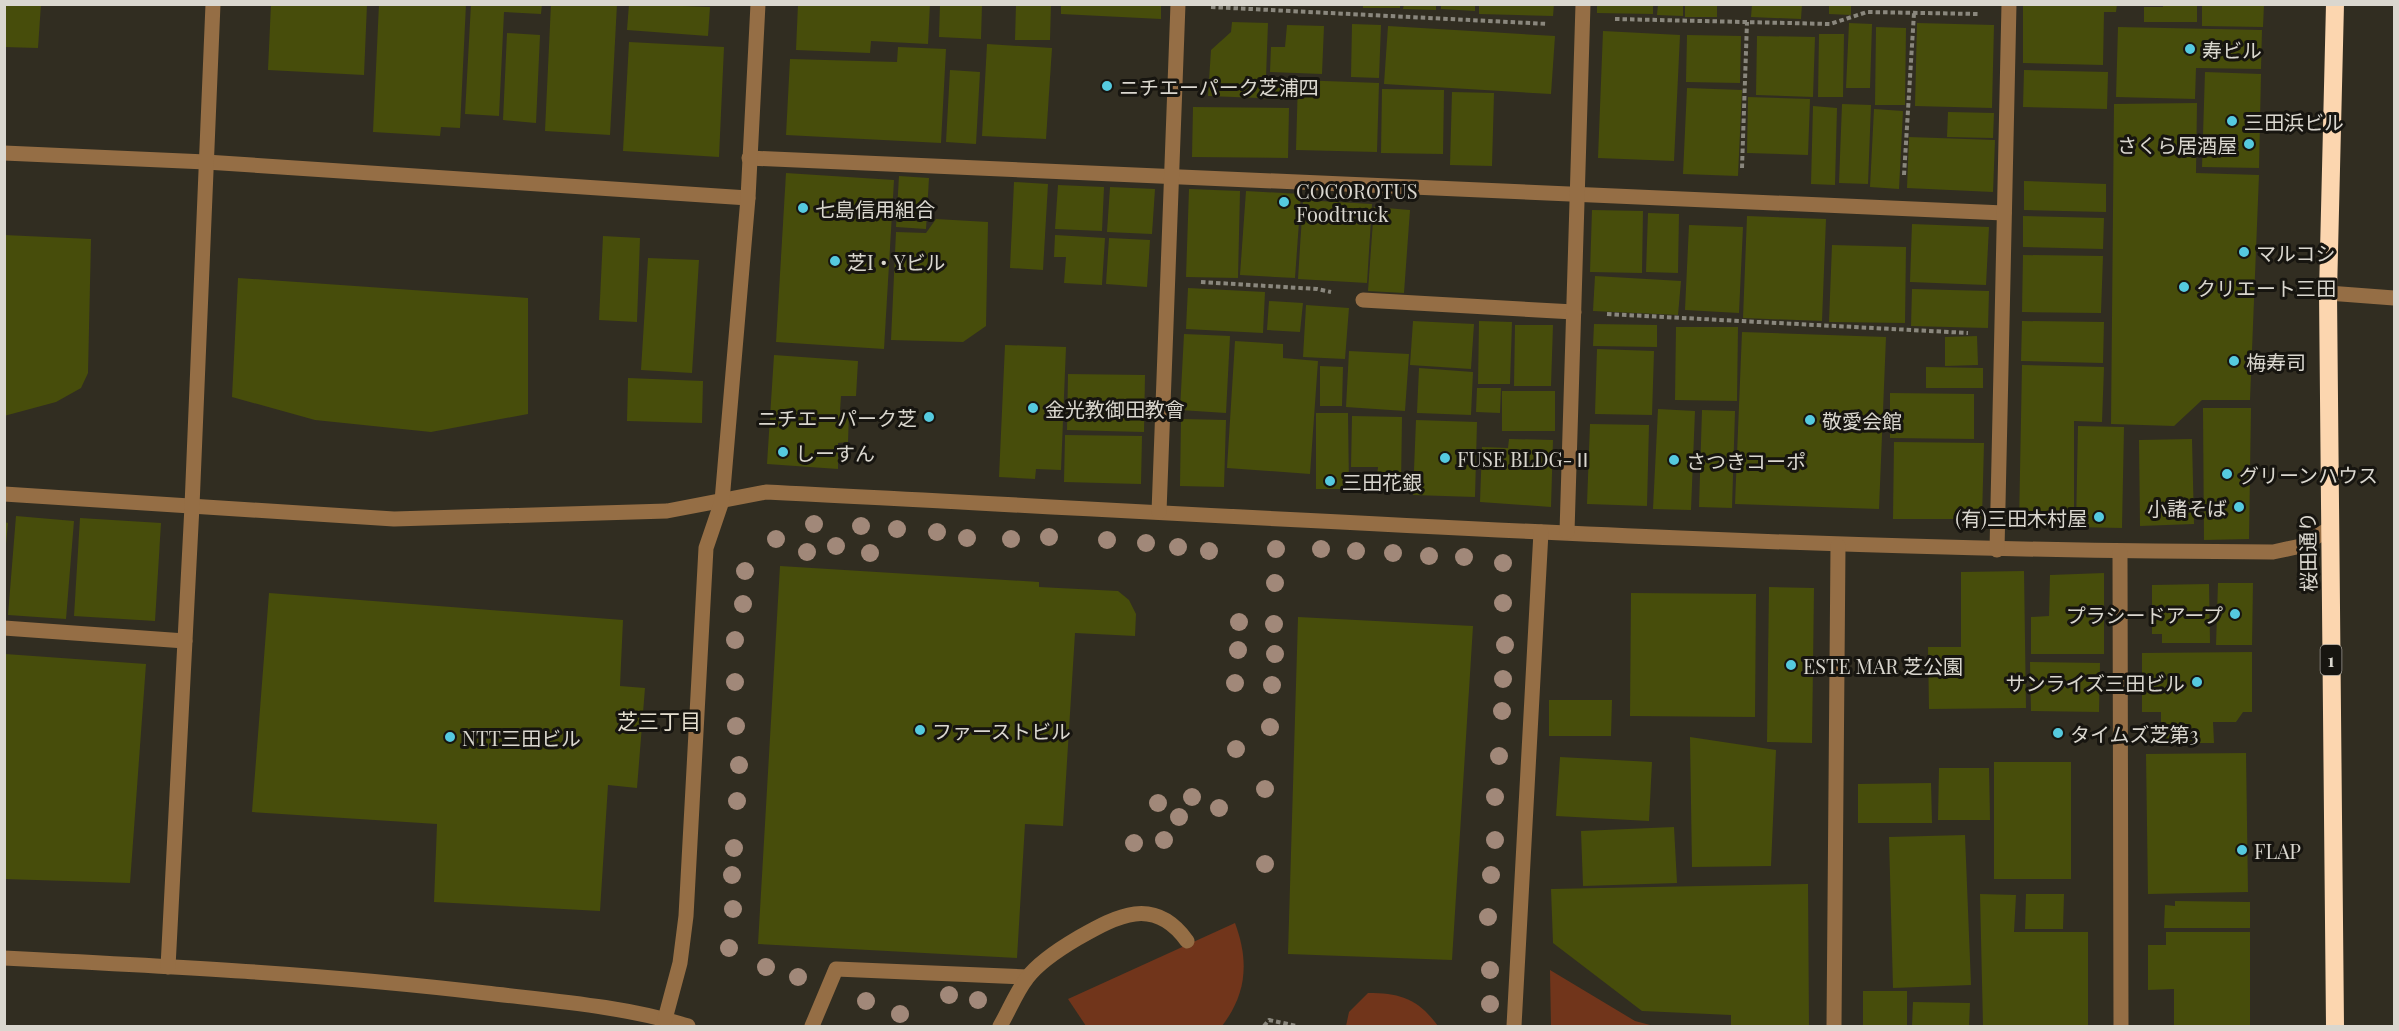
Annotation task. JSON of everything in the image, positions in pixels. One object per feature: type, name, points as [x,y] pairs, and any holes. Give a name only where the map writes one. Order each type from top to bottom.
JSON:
[{"type":"highway","name":"桜田通り","points":[[2335,4],[2328,293],[2335,1026]]},
{"type":"street","points":[[168,967],[192,506],[213,4]]},
{"type":"street","points":[[665,1019],[680,963],[686,916],[706,548],[722,501],[748,198],[758,4]]},
{"type":"street","points":[[1159,512],[1178,5]]},
{"type":"street","points":[[1997,550],[2008,9]]},
{"type":"street","points":[[1567,532],[1583,16]]},
{"type":"street","points":[[4,153],[206,162],[748,198]]},
{"type":"street","points":[[749,158],[2004,213]]},
{"type":"street","points":[[2328,293],[2394,298]]},
{"type":"street","points":[[1363,300],[1574,312]]},
{"type":"street","points":[[4,494],[394,519],[667,511],[766,492],[1838,546],[2120,552],[2273,552],[2301,546],[2329,530]]},
{"type":"street","points":[[1514,1026],[1541,532]]},
{"type":"street","points":[[1834,1026],[1838,546]]},
{"type":"street","points":[[2120,552],[2121,1026]]},
{"type":"street","points":[[4,628],[185,641]]},
{"type":"street","points":[[1000,1026],[1027,977],[1060,949],[1114,918],[1129,913],[1161,918],[1179,930],[1187,941]]},
{"type":"street","points":[[4,958],[407,984],[583,1004],[665,1019],[688,1026]]},
{"type":"street","points":[[812,1026],[836,969],[1027,977]]},
{"type":"path","points":[[1178,5],[1830,24],[1867,12],[1914,13],[2008,9]]},
{"type":"path","points":[[1902,209],[1914,13]]},
{"type":"path","points":[[1741,202],[1747,22]]},
{"type":"path","points":[[1168,280],[1317,289],[1363,300]]},
{"type":"path","points":[[1574,312],[2002,335]]},
{"type":"path","points":[[1264,1026],[1269,1020],[1297,1026]]},
{"type":"shaded area","points":[[1235,923],[1242,950],[1243,976],[1237,1001],[1222,1026],[1086,1026],[1068,999]]},
{"type":"shaded area","points":[[1550,970],[1635,1021],[1654,1026],[1551,1026]]},
{"type":"shaded area","points":[[1368,993],[1390,994],[1408,999],[1423,1009],[1438,1026],[1346,1026],[1349,1012]]},
{"type":"building","points":[[4,4],[41,4],[38,48],[4,47]]},
{"type":"building","points":[[271,4],[367,4],[364,75],[268,70]]},
{"type":"building","points":[[379,4],[466,4],[460,128],[441,127],[440,136],[373,132]]},
{"type":"building","points":[[471,4],[542,4],[541,14],[504,12],[499,116],[465,114]]},
{"type":"building","points":[[551,4],[617,4],[610,135],[545,131]]},
{"type":"building","points":[[629,4],[710,7],[708,36],[627,30]]},
{"type":"building","points":[[798,4],[930,4],[928,44],[871,41],[870,53],[796,50]]},
{"type":"building","points":[[940,4],[982,4],[981,39],[939,37]]},
{"type":"building","points":[[1016,4],[1051,4],[1050,40],[1015,40]]},
{"type":"building","points":[[1061,4],[1161,4],[1161,19],[1061,14]]},
{"type":"building","points":[[1363,4],[1400,4],[1400,8],[1363,8]]},
{"type":"building","points":[[1404,4],[1436,4],[1436,10],[1403,9]]},
{"type":"building","points":[[1441,4],[1475,4],[1475,11],[1441,9]]},
{"type":"building","points":[[1479,4],[1554,4],[1553,16],[1479,14]]},
{"type":"building","points":[[1597,4],[1653,4],[1653,14],[1597,13]]},
{"type":"building","points":[[1658,4],[1683,4],[1683,16],[1657,15]]},
{"type":"building","points":[[1685,4],[1717,4],[1717,17],[1685,17]]},
{"type":"building","points":[[1752,4],[1802,4],[1801,19],[1751,17]]},
{"type":"building","points":[[2023,4],[2117,4],[2116,12],[2104,12],[2103,65],[2023,63]]},
{"type":"building","points":[[2163,4],[2197,4],[2197,22],[2144,22],[2144,7],[2163,7]]},
{"type":"building","points":[[2202,4],[2264,4],[2263,27],[2202,26]]},
{"type":"building","points":[[1829,5],[1851,5],[1851,15],[1829,14]]},
{"type":"building","points":[[1232,22],[1268,23],[1266,77],[1284,78],[1283,99],[1208,96],[1211,50],[1231,32]]},
{"type":"building","points":[[1849,23],[1872,24],[1870,88],[1846,88]]},
{"type":"building","points":[[1917,23],[1994,25],[1992,108],[1915,106]]},
{"type":"building","points":[[1352,24],[1381,25],[1379,78],[1351,77]]},
{"type":"building","points":[[1287,25],[1324,26],[1322,74],[1270,72],[1271,47],[1285,47]]},
{"type":"building","points":[[1388,26],[1555,36],[1551,94],[1384,84]]},
{"type":"building","points":[[1876,27],[1906,28],[1905,105],[1875,105]]},
{"type":"building","name":"寿ビル","points":[[2118,27],[2262,30],[2261,69],[2196,68],[2195,99],[2116,97]]},
{"type":"building","points":[[1603,31],[1680,35],[1674,161],[1598,158]]},
{"type":"building","points":[[507,33],[540,35],[536,123],[503,120]]},
{"type":"building","points":[[1819,34],[1844,34],[1843,97],[1818,97]]},
{"type":"building","points":[[1687,35],[1741,36],[1740,83],[1686,82]]},
{"type":"building","points":[[1757,36],[1815,37],[1813,97],[1756,95]]},
{"type":"building","points":[[629,42],[724,47],[719,157],[623,151]]},
{"type":"building","points":[[987,44],[1052,48],[1046,139],[982,136]]},
{"type":"building","points":[[898,47],[946,49],[941,143],[786,135],[790,59],[897,62]]},
{"type":"building","points":[[950,70],[980,72],[976,144],[946,142]]},
{"type":"building","points":[[2024,70],[2108,72],[2107,109],[2023,107]]},
{"type":"building","name":"三田浜ビル","points":[[2205,72],[2261,74],[2259,168],[2202,167]]},
{"type":"building","points":[[1298,80],[1379,83],[1377,152],[1296,150]]},
{"type":"building","points":[[1687,88],[1742,90],[1738,176],[1683,174]]},
{"type":"building","points":[[1382,89],[1444,90],[1443,154],[1381,153]]},
{"type":"building","points":[[1452,92],[1494,93],[1492,166],[1450,165]]},
{"type":"building","points":[[1748,97],[1810,99],[1808,155],[1747,153]]},
{"type":"building","name":"クリエート三田","points":[[2197,103],[2196,173],[2259,175],[2250,400],[2202,400],[2174,426],[2111,424],[2114,104]]},
{"type":"building","points":[[1842,104],[1871,105],[1868,184],[1839,183]]},
{"type":"building","points":[[1813,106],[1837,108],[1835,185],[1811,184]]},
{"type":"building","points":[[1193,107],[1289,108],[1288,158],[1192,157]]},
{"type":"building","points":[[1874,109],[1903,111],[1899,189],[1870,187]]},
{"type":"building","points":[[1948,112],[1994,113],[1993,138],[1947,137]]},
{"type":"building","points":[[1909,137],[1995,140],[1993,192],[1907,188]]},
{"type":"building","name":"芝I・Yビル","points":[[786,173],[894,180],[884,349],[776,342]]},
{"type":"building","points":[[899,176],[929,178],[926,229],[896,227]]},
{"type":"building","points":[[2024,181],[2106,184],[2106,212],[2024,210]]},
{"type":"building","points":[[1014,182],[1048,184],[1043,270],[1010,268]]},
{"type":"building","points":[[1058,185],[1104,187],[1102,231],[1055,229]]},
{"type":"building","points":[[1110,187],[1155,189],[1152,234],[1107,232]]},
{"type":"building","points":[[1189,189],[1240,191],[1238,278],[1186,277]]},
{"type":"building","points":[[1246,191],[1301,194],[1295,278],[1240,275]]},
{"type":"building","points":[[1303,200],[1372,204],[1367,283],[1298,279]]},
{"type":"building","points":[[1374,207],[1410,210],[1404,293],[1368,291]]},
{"type":"building","points":[[1592,210],[1643,211],[1642,273],[1590,272]]},
{"type":"building","points":[[1648,213],[1679,214],[1678,273],[1646,272]]},
{"type":"building","points":[[1747,216],[1826,219],[1822,321],[1743,318]]},
{"type":"building","points":[[2023,216],[2104,218],[2103,249],[2023,247]]},
{"type":"building","points":[[936,219],[988,222],[986,326],[963,342],[891,340],[896,232],[926,233]]},
{"type":"building","points":[[1912,224],[1989,227],[1986,285],[1910,282]]},
{"type":"building","points":[[1689,225],[1743,227],[1739,313],[1685,310]]},
{"type":"building","points":[[4,235],[91,239],[88,373],[81,388],[56,402],[4,416]]},
{"type":"building","points":[[1055,235],[1105,238],[1102,285],[1064,283],[1066,257],[1054,257]]},
{"type":"building","points":[[603,236],[640,238],[637,322],[599,320]]},
{"type":"building","points":[[1109,238],[1150,240],[1147,287],[1106,284]]},
{"type":"building","points":[[1832,245],[1906,247],[1905,323],[1829,322]]},
{"type":"building","points":[[2023,255],[2103,256],[2101,313],[2022,312]]},
{"type":"building","points":[[648,258],[699,260],[692,373],[641,370]]},
{"type":"building","points":[[1595,276],[1681,281],[1678,315],[1593,311]]},
{"type":"building","points":[[238,278],[528,298],[528,414],[431,432],[315,420],[232,397]]},
{"type":"building","points":[[1188,288],[1265,292],[1263,333],[1186,329]]},
{"type":"building","points":[[1912,289],[1989,291],[1988,328],[1911,326]]},
{"type":"building","points":[[1269,301],[1303,303],[1300,332],[1267,330]]},
{"type":"building","points":[[1306,305],[1349,308],[1345,359],[1303,357]]},
{"type":"building","points":[[1413,321],[1474,324],[1471,369],[1410,365]]},
{"type":"building","points":[[1479,321],[1512,322],[1510,384],[1478,384]]},
{"type":"building","points":[[2022,321],[2104,322],[2103,363],[2021,361]]},
{"type":"building","points":[[1594,324],[1657,325],[1657,347],[1593,346]]},
{"type":"building","points":[[1515,325],[1553,325],[1551,386],[1514,386]]},
{"type":"building","points":[[1676,327],[1738,327],[1737,401],[1675,400]]},
{"type":"building","name":"敬愛会館","points":[[1742,332],[1886,337],[1879,509],[1735,504]]},
{"type":"building","points":[[1184,334],[1230,336],[1226,413],[1180,410]]},
{"type":"building","points":[[1977,336],[1978,365],[1945,366],[1945,337]]},
{"type":"building","points":[[1235,341],[1283,344],[1283,358],[1318,361],[1310,474],[1227,468]]},
{"type":"building","name":"金光教御田教會","points":[[1005,345],[1066,347],[1061,470],[1036,469],[1035,479],[999,477]]},
{"type":"building","points":[[1597,349],[1654,351],[1652,415],[1595,414]]},
{"type":"building","points":[[1349,351],[1409,354],[1405,411],[1346,407]]},
{"type":"building","points":[[774,355],[858,361],[856,396],[841,396],[840,411],[849,413],[848,442],[838,443],[838,469],[767,464]]},
{"type":"building","points":[[2022,365],[2104,367],[2102,422],[2074,421],[2074,526],[2019,525]]},
{"type":"building","points":[[1320,366],[1343,367],[1342,406],[1320,406]]},
{"type":"building","points":[[1926,367],[1983,368],[1983,388],[1926,388]]},
{"type":"building","points":[[1419,368],[1473,372],[1471,415],[1417,413]]},
{"type":"building","points":[[1068,374],[1145,375],[1144,432],[1067,430]]},
{"type":"building","points":[[628,378],[703,381],[702,423],[627,421]]},
{"type":"building","points":[[1477,388],[1501,388],[1500,413],[1476,412]]},
{"type":"building","points":[[1502,391],[1555,391],[1555,431],[1502,431]]},
{"type":"building","points":[[1890,393],[1974,394],[1974,439],[1890,438]]},
{"type":"building","name":"グリーンハウス","points":[[2203,408],[2251,408],[2249,539],[2204,540]]},
{"type":"building","name":"さつきコーポ","points":[[1658,409],[1695,411],[1691,510],[1653,509]]},
{"type":"building","points":[[1702,410],[1735,411],[1732,508],[1699,507]]},
{"type":"building","points":[[1316,413],[1348,413],[1349,489],[1316,489]]},
{"type":"building","points":[[1352,416],[1402,417],[1401,485],[1376,485],[1378,467],[1351,467]]},
{"type":"building","points":[[1181,419],[1226,420],[1224,487],[1180,486]]},
{"type":"building","name":"FUSE BLDG-Ⅱ","points":[[1416,420],[1477,422],[1475,497],[1413,495]]},
{"type":"building","points":[[1590,424],[1649,425],[1647,506],[1587,504]]},
{"type":"building","points":[[2078,426],[2124,427],[2122,528],[2076,527]]},
{"type":"building","points":[[1065,435],[1142,436],[1141,484],[1064,482]]},
{"type":"building","points":[[1509,439],[1553,440],[1551,507],[1480,502],[1482,447],[1508,448]]},
{"type":"building","points":[[2192,439],[2194,524],[2140,526],[2139,440]]},
{"type":"building","points":[[1894,442],[1984,443],[1982,519],[1893,519]]},
{"type":"building","points":[[16,516],[74,521],[66,619],[8,615]]},
{"type":"building","points":[[80,518],[161,523],[155,621],[74,616]]},
{"type":"building","points":[[4,522],[8,523],[6,544],[4,544]]},
{"type":"building","name":"ファーストビル","points":[[780,566],[1039,582],[1039,587],[1118,591],[1129,600],[1136,614],[1135,636],[1075,633],[1063,826],[1025,824],[1017,958],[758,944]]},
{"type":"building","points":[[2024,571],[2026,708],[1929,709],[1928,647],[1961,647],[1961,572]]},
{"type":"building","points":[[2104,573],[2104,654],[2031,654],[2031,617],[2049,616],[2050,575]]},
{"type":"building","name":"プラシードアープ","points":[[2218,583],[2253,583],[2252,645],[2216,645]]},
{"type":"building","points":[[2209,584],[2210,643],[2162,643],[2162,634],[2152,634],[2152,585]]},
{"type":"building","name":"ESTE MAR 芝公園","points":[[1769,587],[1814,588],[1812,743],[1767,742]]},
{"type":"building","name":"NTT三田ビル","points":[[269,593],[623,620],[620,686],[645,688],[637,788],[608,785],[600,911],[434,902],[437,824],[252,812]]},
{"type":"building","points":[[1631,593],[1756,594],[1755,717],[1630,716]]},
{"type":"building","points":[[1298,617],[1473,626],[1452,960],[1288,954]]},
{"type":"building","name":"サンライズ三田ビル","points":[[2252,652],[2252,712],[2243,712],[2236,722],[2213,722],[2214,743],[2161,743],[2161,712],[2142,712],[2142,653]]},
{"type":"building","points":[[5,654],[146,664],[130,883],[4,879]]},
{"type":"building","points":[[2030,662],[2100,663],[2099,712],[2031,711]]},
{"type":"building","points":[[1549,700],[1612,700],[1611,736],[1549,736]]},
{"type":"building","points":[[1690,737],[1776,750],[1771,866],[1692,867]]},
{"type":"building","points":[[2246,753],[2248,892],[2148,894],[2146,754]]},
{"type":"building","points":[[1560,757],[1652,762],[1649,821],[1556,816]]},
{"type":"building","points":[[1994,762],[2071,762],[2071,879],[1994,879]]},
{"type":"building","points":[[1939,768],[1989,768],[1990,820],[1938,820]]},
{"type":"building","points":[[1931,783],[1932,823],[1858,823],[1858,784]]},
{"type":"building","points":[[1674,827],[1677,883],[1583,886],[1581,831]]},
{"type":"building","points":[[1965,835],[1971,985],[1893,988],[1889,837]]},
{"type":"building","points":[[1808,884],[1809,1026],[1731,1026],[1731,1015],[1642,1011],[1553,943],[1551,889]]},
{"type":"building","points":[[1980,894],[2016,895],[2014,932],[2088,932],[2088,1026],[1983,1026]]},
{"type":"building","points":[[2026,894],[2064,894],[2063,929],[2025,929]]},
{"type":"building","points":[[2175,901],[2250,902],[2250,928],[2164,928],[2165,905],[2175,906]]},
{"type":"building","points":[[2166,932],[2250,932],[2250,1026],[2174,1026],[2174,989],[2148,990],[2148,945],[2166,945]]},
{"type":"building","points":[[1863,991],[1907,991],[1907,1026],[1863,1026]]},
{"type":"building","points":[[1913,1002],[1970,1003],[1969,1026],[1912,1026]]},
{"type":"place","name":"寿ビル","points":[[2190,49]]},
{"type":"place","name":"ニチエーパーク芝浦四","points":[[1107,86]]},
{"type":"place","name":"三田浜ビル","points":[[2232,121]]},
{"type":"place","name":"さくら居酒屋","points":[[2249,144]]},
{"type":"place","name":"COCOROTUS Foodtruck","points":[[1284,202]]},
{"type":"place","name":"七島信用組合","points":[[803,208]]},
{"type":"place","name":"マルコシ","points":[[2244,252]]},
{"type":"place","name":"芝I・Yビル","points":[[835,261]]},
{"type":"place","name":"クリエート三田","points":[[2184,287]]},
{"type":"place","name":"梅寿司","points":[[2234,361]]},
{"type":"place","name":"金光教御田教會","points":[[1033,408]]},
{"type":"place","name":"ニチエーパーク芝","points":[[929,417]]},
{"type":"place","name":"敬愛会館","points":[[1810,420]]},
{"type":"place","name":"しーすん","points":[[783,452]]},
{"type":"place","name":"FUSE BLDG-Ⅱ","points":[[1445,458]]},
{"type":"place","name":"さつきコーポ","points":[[1674,460]]},
{"type":"place","name":"グリーンハウス","points":[[2227,474]]},
{"type":"place","name":"三田花銀","points":[[1330,481]]},
{"type":"place","name":"小諸そば","points":[[2239,507]]},
{"type":"place","name":"(有)三田木村屋","points":[[2099,517]]},
{"type":"place","name":"プラシードアープ","points":[[2235,614]]},
{"type":"place","name":"ESTE MAR 芝公園","points":[[1791,665]]},
{"type":"place","name":"サンライズ三田ビル","points":[[2197,682]]},
{"type":"place","name":"ファーストビル","points":[[920,730]]},
{"type":"place","name":"タイムズ芝第3","points":[[2058,733]]},
{"type":"place","name":"NTT三田ビル","points":[[450,737]]},
{"type":"place","name":"FLAP","points":[[2242,850]]},
{"type":"district","name":"芝三丁目","points":[[659,720]]}]
